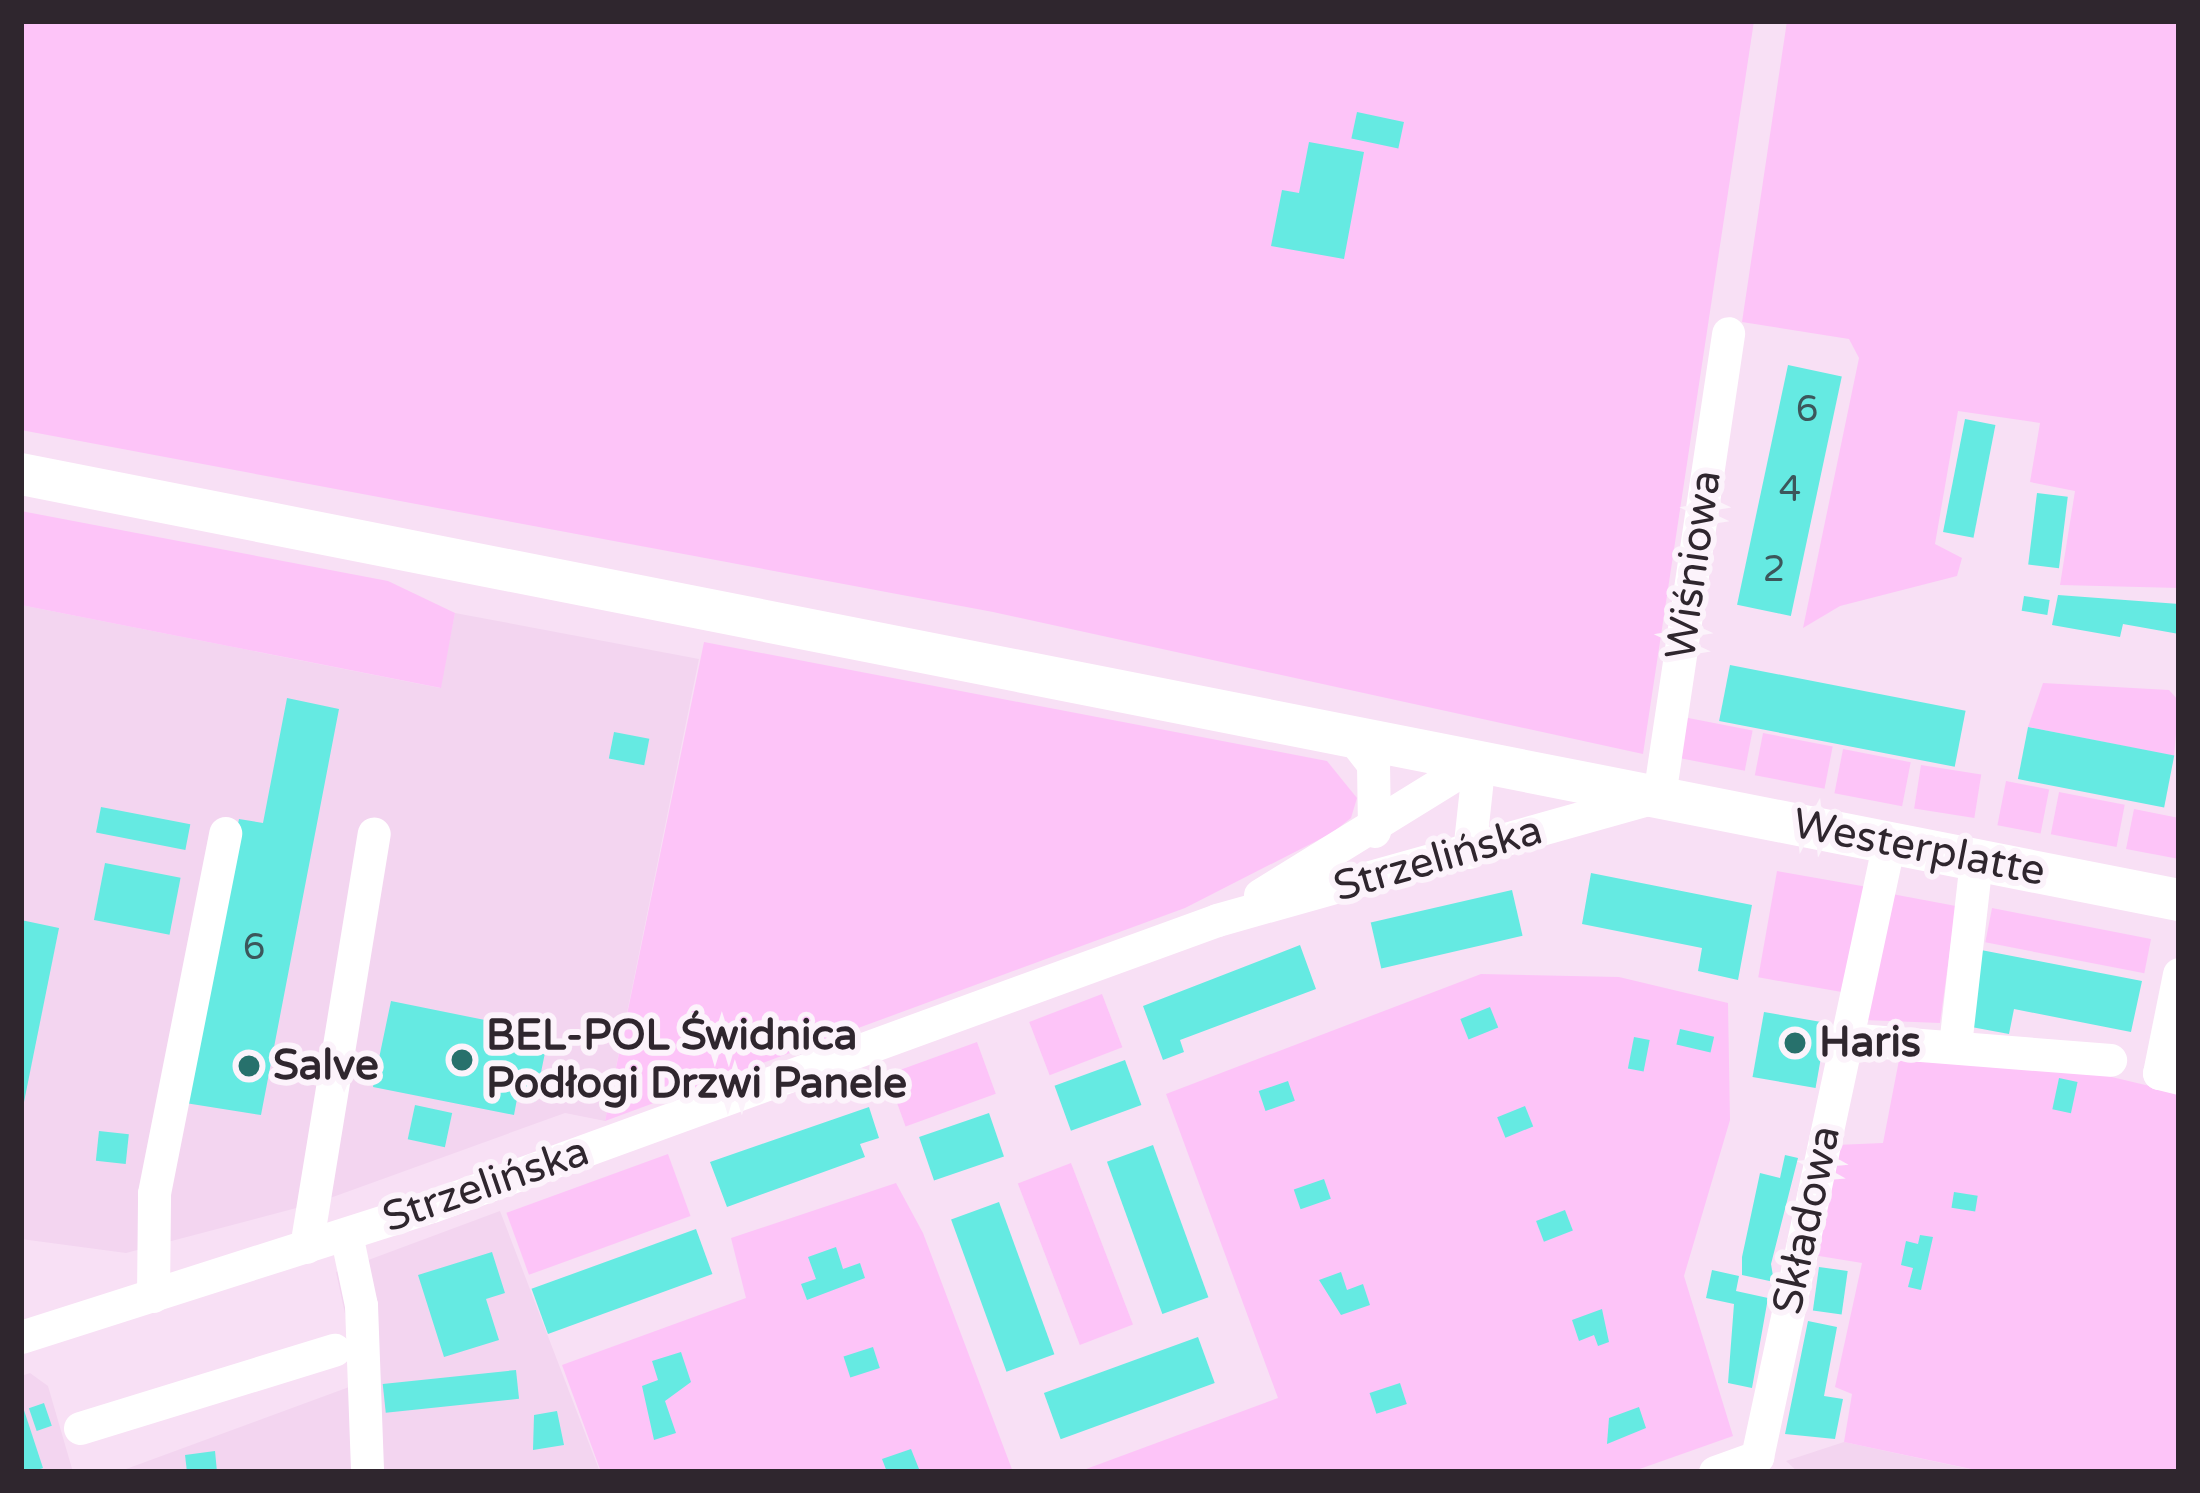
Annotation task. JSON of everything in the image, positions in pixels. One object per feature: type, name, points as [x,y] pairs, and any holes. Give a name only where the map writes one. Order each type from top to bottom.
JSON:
[{"type":"main road","name":"Westerplatte","points":[[21,474],[2179,900]]},
{"type":"street","name":"Wiśniowa","points":[[1659,796],[1728,333]]},
{"type":"street","points":[[1348,733],[1372,764],[1374,830]]},
{"type":"street","name":"Strzelińska","points":[[1217,920],[1374,830],[1479,760]]},
{"type":"street","points":[[1469,852],[1479,760]]},
{"type":"street","name":"Strzelińska","points":[[21,1337],[346,1234],[1217,920],[1659,796]]},
{"type":"street","points":[[154,1295],[154,1193],[225,833]]},
{"type":"street","points":[[306,1247],[374,834]]},
{"type":"street","name":"Składowa","points":[[1715,1472],[1765,1464],[1845,1039],[1889,842]]},
{"type":"street","points":[[1955,1045],[1976,860]]},
{"type":"street","points":[[2179,974],[2159,1073],[2179,1078]]},
{"type":"street","points":[[1845,1039],[2110,1060]]},
{"type":"street","points":[[346,1234],[362,1305],[367,1472]]},
{"type":"street","points":[[80,1428],[334,1350]]},
{"type":"shaded area","points":[[21,21],[1754,21],[1643,754],[993,612],[21,430]]},
{"type":"shaded area","points":[[1787,21],[2179,21],[2179,588],[2060,585],[2075,491],[2030,482],[2040,423],[1958,411],[1935,544],[1962,558],[1957,576],[1840,606],[1803,628],[1859,358],[1849,339],[1742,322]]},
{"type":"shaded area","points":[[21,511],[388,581],[455,613],[441,688],[21,605]]},
{"type":"shaded area","points":[[21,605],[440,688],[455,613],[699,659],[605,1121],[565,1113],[319,1202],[126,1253],[21,1239]]},
{"type":"shaded area","points":[[704,642],[1327,761],[1357,798],[1351,818],[1332,833],[1185,908],[605,1121]]},
{"type":"shaded area","points":[[2043,683],[2169,690],[2179,701],[2174,756],[2028,727]]},
{"type":"shaded area","points":[[1678,716],[1753,731],[1745,771],[1670,756]]},
{"type":"shaded area","points":[[1763,733],[1833,747],[1824,789],[1755,775]]},
{"type":"shaded area","points":[[1843,749],[1911,762],[1902,806],[1834,793]]},
{"type":"shaded area","points":[[1921,765],[1981,775],[1974,818],[1914,808]]},
{"type":"shaded area","points":[[2006,781],[2049,789],[2041,834],[1997,825]]},
{"type":"shaded area","points":[[2059,792],[2125,805],[2117,847],[2051,834]]},
{"type":"shaded area","points":[[2134,809],[2179,818],[2179,859],[2126,849]]},
{"type":"shaded area","points":[[1777,871],[1865,886],[1846,993],[1758,977]]},
{"type":"shaded area","points":[[1892,894],[1956,906],[1940,1023],[1864,1020]]},
{"type":"shaded area","points":[[1992,908],[2151,939],[2144,973],[1985,942]]},
{"type":"shaded area","points":[[1481,974],[1619,977],[1728,1003],[1730,1120],[1684,1276],[1733,1436],[1631,1472],[1078,1472],[1278,1398],[1166,1094]]},
{"type":"shaded area","points":[[1102,994],[1122,1047],[1050,1075],[1029,1022]]},
{"type":"shaded area","points":[[977,1042],[996,1094],[906,1127],[887,1075]]},
{"type":"shaded area","points":[[1899,1060],[2095,1073],[2179,1093],[2179,1472],[1985,1472],[1844,1442],[1852,1394],[1835,1387],[1862,1263],[1813,1255],[1836,1145],[1883,1143]]},
{"type":"shaded area","points":[[668,1154],[691,1216],[529,1275],[506,1213]]},
{"type":"shaded area","points":[[1071,1163],[1133,1325],[1080,1345],[1018,1183]]},
{"type":"shaded area","points":[[896,1183],[923,1233],[1013,1472],[601,1472],[562,1365],[746,1298],[731,1238]]},
{"type":"shaded area","points":[[500,1211],[600,1472],[118,1472],[360,1383],[336,1272]]},
{"type":"shaded area","points":[[30,1373],[48,1386],[73,1472],[21,1472],[21,1376]]},
{"type":"shaded area","points":[[1844,1442],[1983,1472],[1798,1472],[1786,1461]]},
{"type":"building","points":[[1357,112],[1404,122],[1398,148],[1351,138]]},
{"type":"building","points":[[1309,142],[1364,152],[1344,259],[1271,246],[1282,190],[1299,193]]},
{"type":"building","points":[[1788,365],[1842,376],[1791,616],[1737,605]]},
{"type":"building","points":[[1965,419],[1995,425],[1973,538],[1943,532]]},
{"type":"building","points":[[2037,493],[2068,497],[2059,568],[2028,564]]},
{"type":"building","points":[[2058,595],[2179,604],[2179,634],[2123,624],[2120,637],[2052,625]]},
{"type":"building","points":[[2024,596],[2050,600],[2047,615],[2022,611]]},
{"type":"building","points":[[1730,665],[1966,711],[1955,767],[1719,721]]},
{"type":"building","points":[[287,698],[339,709],[261,1115],[179,1102],[239,819],[263,823]]},
{"type":"building","points":[[2028,727],[2174,755],[2164,807],[2018,779]]},
{"type":"building","points":[[614,732],[649,739],[644,765],[609,759]]},
{"type":"building","points":[[101,807],[190,824],[185,850],[96,833]]},
{"type":"building","points":[[105,863],[181,878],[170,935],[94,920]]},
{"type":"building","points":[[1591,873],[1752,905],[1738,980],[1698,971],[1702,948],[1582,924]]},
{"type":"building","points":[[1512,890],[1523,936],[1381,968],[1371,923]]},
{"type":"building","points":[[21,920],[59,928],[23,1107],[21,1106]]},
{"type":"building","points":[[1300,945],[1316,989],[1180,1040],[1184,1052],[1163,1060],[1143,1006]]},
{"type":"building","points":[[1981,950],[2142,981],[2131,1032],[2014,1009],[2009,1034],[1966,1026]]},
{"type":"building","points":[[391,1001],[549,1033],[535,1102],[517,1099],[514,1115],[373,1087]]},
{"type":"building","points":[[1490,1007],[1498,1027],[1469,1039],[1460,1019]]},
{"type":"building","points":[[1764,1012],[1827,1023],[1816,1088],[1753,1077]]},
{"type":"building","points":[[1680,1029],[1714,1037],[1711,1052],[1676,1045]]},
{"type":"building","points":[[1634,1037],[1650,1040],[1644,1071],[1628,1068]]},
{"type":"building","points":[[1125,1060],[1141,1105],[1071,1131],[1055,1086]]},
{"type":"building","points":[[2059,1078],[2078,1082],[2071,1113],[2052,1109]]},
{"type":"building","points":[[1288,1081],[1295,1101],[1266,1111],[1259,1091]]},
{"type":"building","points":[[415,1105],[452,1113],[445,1147],[408,1139]]},
{"type":"building","points":[[1525,1106],[1533,1126],[1505,1138],[1497,1117]]},
{"type":"building","points":[[869,1107],[879,1138],[860,1144],[865,1157],[727,1207],[710,1162]]},
{"type":"building","points":[[989,1113],[1004,1156],[934,1181],[919,1137]]},
{"type":"building","points":[[99,1131],[129,1134],[126,1164],[96,1161]]},
{"type":"building","points":[[1153,1145],[1208,1297],[1162,1314],[1107,1162]]},
{"type":"building","points":[[1785,1155],[1798,1158],[1771,1264],[1774,1282],[1742,1275],[1742,1257],[1760,1173],[1780,1178]]},
{"type":"building","points":[[1324,1179],[1331,1199],[1301,1209],[1294,1189]]},
{"type":"building","points":[[1954,1192],[1978,1196],[1975,1212],[1951,1208]]},
{"type":"building","points":[[999,1202],[1054,1354],[1006,1372],[951,1219]]},
{"type":"building","points":[[1565,1210],[1573,1231],[1544,1242],[1536,1221]]},
{"type":"building","points":[[696,1229],[712,1274],[548,1334],[532,1289]]},
{"type":"building","points":[[1920,1235],[1933,1237],[1921,1290],[1908,1287],[1913,1268],[1901,1265],[1906,1241],[1918,1244]]},
{"type":"building","points":[[836,1247],[843,1269],[860,1263],[865,1278],[807,1300],[801,1284],[816,1279],[808,1257]]},
{"type":"building","points":[[492,1252],[505,1293],[486,1299],[499,1340],[444,1357],[418,1275]]},
{"type":"building","points":[[1819,1267],[1848,1271],[1842,1315],[1813,1311]]},
{"type":"building","points":[[1712,1270],[1739,1276],[1736,1291],[1768,1298],[1752,1388],[1728,1383],[1734,1304],[1706,1298]]},
{"type":"building","points":[[1341,1272],[1347,1290],[1363,1284],[1370,1305],[1341,1315],[1319,1280]]},
{"type":"building","points":[[1602,1309],[1609,1342],[1598,1346],[1594,1335],[1579,1341],[1572,1320]]},
{"type":"building","points":[[1808,1321],[1837,1327],[1824,1396],[1843,1399],[1835,1439],[1785,1434]]},
{"type":"building","points":[[1198,1337],[1215,1383],[1061,1439],[1044,1393]]},
{"type":"building","points":[[873,1347],[880,1368],[850,1378],[844,1357]]},
{"type":"building","points":[[681,1352],[691,1382],[665,1401],[676,1433],[654,1440],[642,1386],[658,1380],[652,1361]]},
{"type":"building","points":[[516,1370],[519,1399],[386,1413],[383,1384]]},
{"type":"building","points":[[1400,1383],[1407,1404],[1376,1414],[1370,1393]]},
{"type":"building","points":[[21,1401],[43,1468],[31,1472],[21,1472]]},
{"type":"building","points":[[44,1403],[52,1426],[37,1431],[29,1408]]},
{"type":"building","points":[[1639,1407],[1646,1428],[1607,1444],[1609,1418]]},
{"type":"building","points":[[557,1411],[564,1445],[533,1450],[534,1415]]},
{"type":"building","points":[[911,1449],[919,1469],[887,1472],[882,1459]]},
{"type":"building","points":[[215,1451],[217,1472],[187,1472],[185,1455]]},
{"type":"place","name":"Haris","points":[[1795,1043]]},
{"type":"place","name":"BEL-POL Świdnica Podłogi Drzwi Panele","points":[[462,1060]]},
{"type":"place","name":"Salve","points":[[249,1066]]}]
